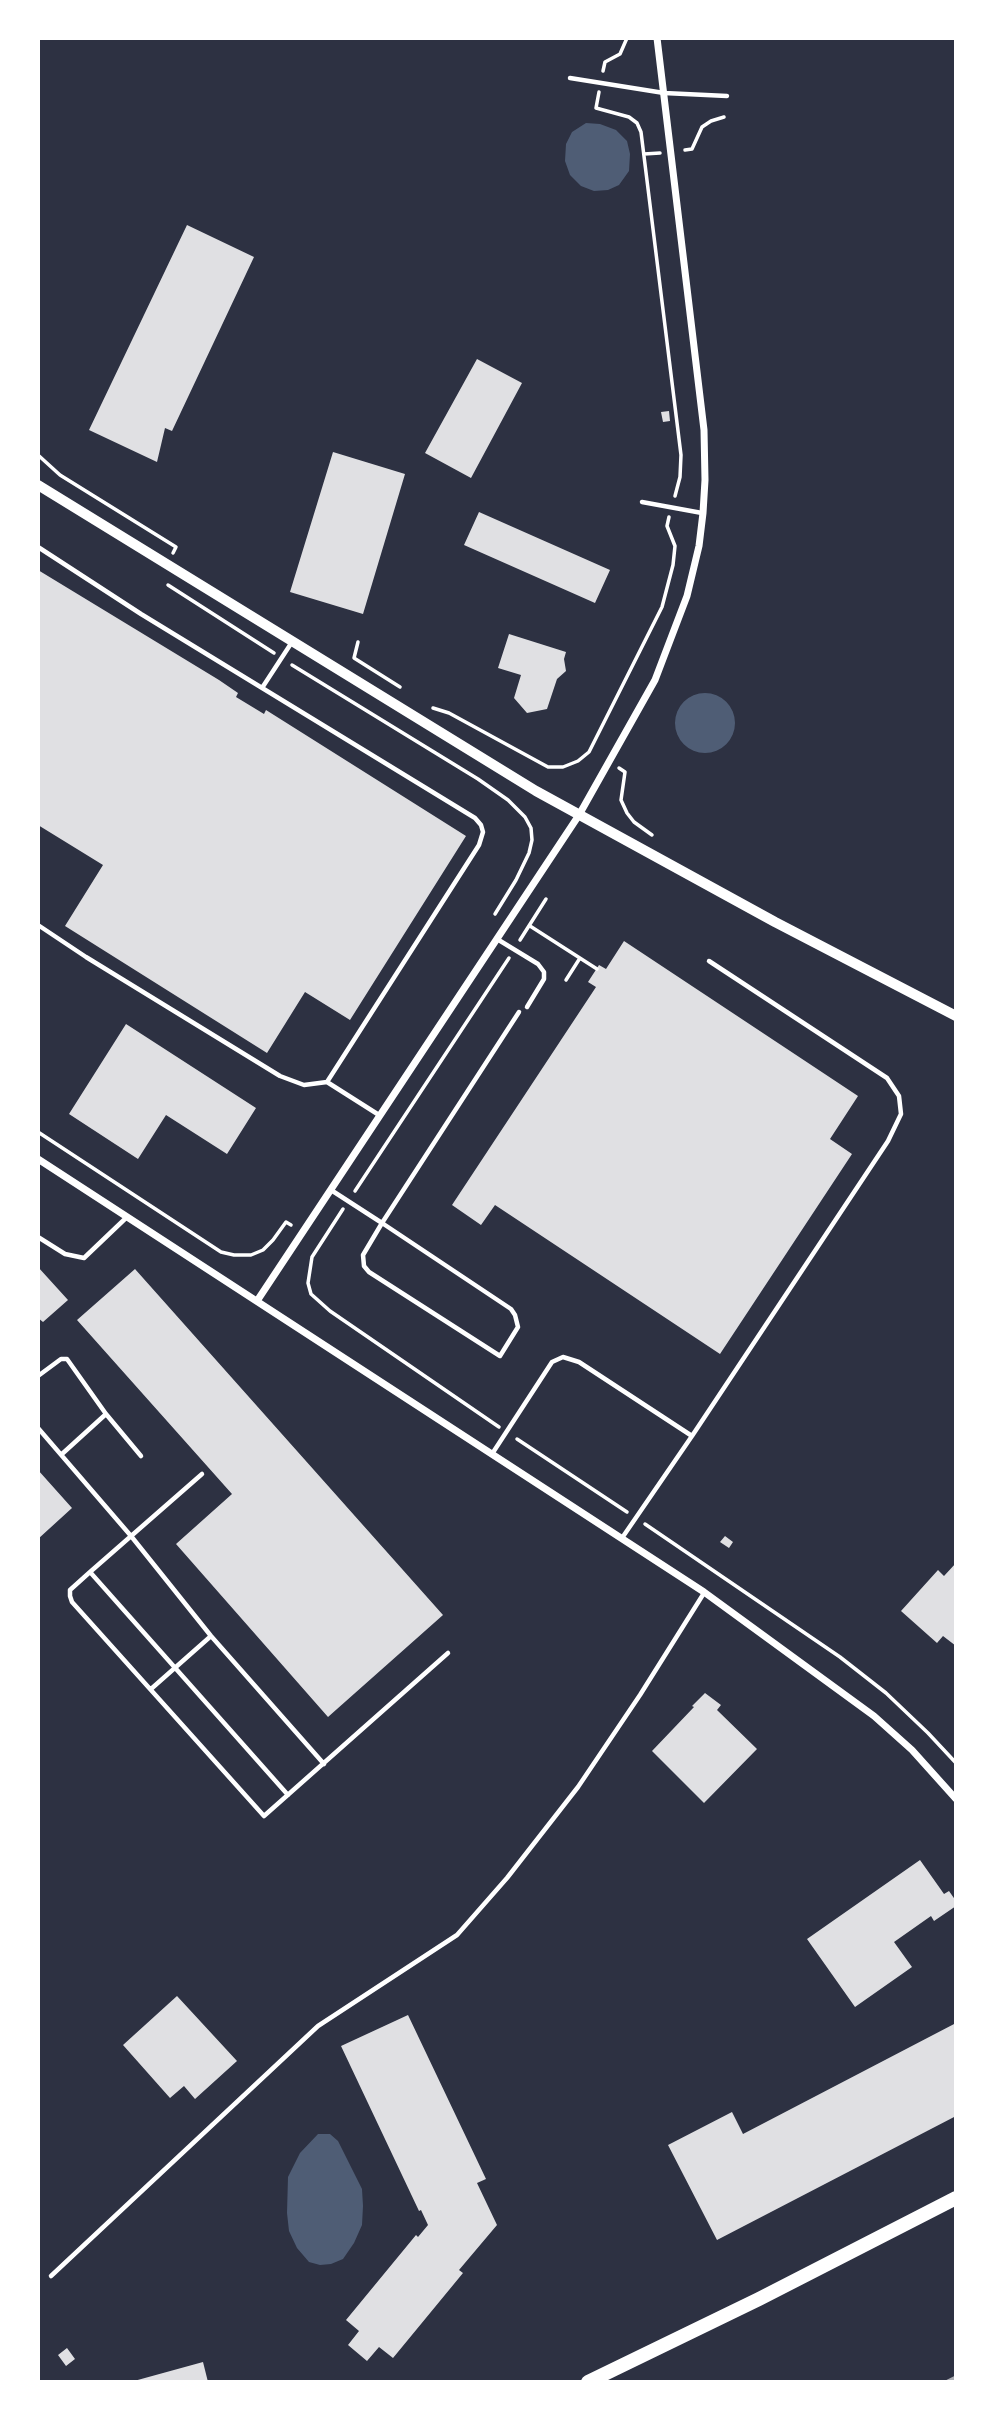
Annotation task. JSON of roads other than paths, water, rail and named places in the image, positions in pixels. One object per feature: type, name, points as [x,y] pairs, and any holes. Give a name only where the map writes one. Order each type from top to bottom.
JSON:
[{"type":"main road","points":[[588,2382],[759,2299],[956,2198]]},
{"type":"street","points":[[257,1301],[579,815],[654,680],[687,596],[699,546],[703,513],[704,430],[657,38]]},
{"type":"street","points":[[38,485],[579,815],[775,922],[956,1016]]},
{"type":"street","points":[[38,1158],[704,1592],[874,1716],[912,1750],[956,1799]]},
{"type":"lane","points":[[570,78],[664,93],[727,96]]},
{"type":"lane","points":[[642,502],[703,513]]},
{"type":"lane","points":[[38,547],[475,818],[481,825],[483,832],[480,845],[327,1082]]},
{"type":"lane","points":[[262,688],[293,642]]},
{"type":"lane","points":[[38,925],[280,1076],[304,1085],[327,1082],[380,1116]]},
{"type":"lane","points":[[497,939],[537,964],[544,972],[544,979],[527,1007]]},
{"type":"lane","points":[[622,1538],[888,1141],[901,1114],[899,1096],[887,1077],[709,961]]},
{"type":"lane","points":[[331,1190],[382,1223],[511,1309],[516,1315],[518,1327],[500,1356],[369,1272],[364,1266],[363,1255],[382,1223],[519,1012]]},
{"type":"lane","points":[[38,1237],[65,1254],[84,1258],[128,1217]]},
{"type":"lane","points":[[492,1454],[552,1362],[563,1357],[579,1362],[692,1436]]},
{"type":"lane","points":[[38,1376],[61,1359],[67,1359],[106,1414],[141,1456]]},
{"type":"lane","points":[[62,1454],[106,1414]]},
{"type":"lane","points":[[38,1427],[131,1536],[211,1636],[324,1764]]},
{"type":"lane","points":[[202,1474],[70,1590],[72,1602],[264,1816],[448,1653]]},
{"type":"lane","points":[[90,1572],[288,1795]]},
{"type":"lane","points":[[51,2276],[318,2026],[457,1935],[508,1878],[578,1787],[640,1695],[704,1592]]},
{"type":"lane","points":[[151,1689],[211,1636]]},
{"type":"water","points":[[586,123],[600,124],[616,130],[627,141],[630,154],[629,171],[619,185],[608,190],[594,191],[581,186],[570,175],[565,161],[566,144],[572,132]]},
{"type":"water","points":[[705,693],[722,698],[730,706],[735,723],[730,740],[722,748],[705,753],[688,748],[680,740],[675,723],[680,706],[688,698]]},
{"type":"water","points":[[318,2134],[330,2134],[338,2141],[362,2189],[363,2206],[362,2225],[343,2259],[320,2265],[309,2262],[297,2248],[289,2231],[287,2213],[288,2177],[300,2153]]},
{"type":"railway","points":[[948,2382],[956,2378]]}]
